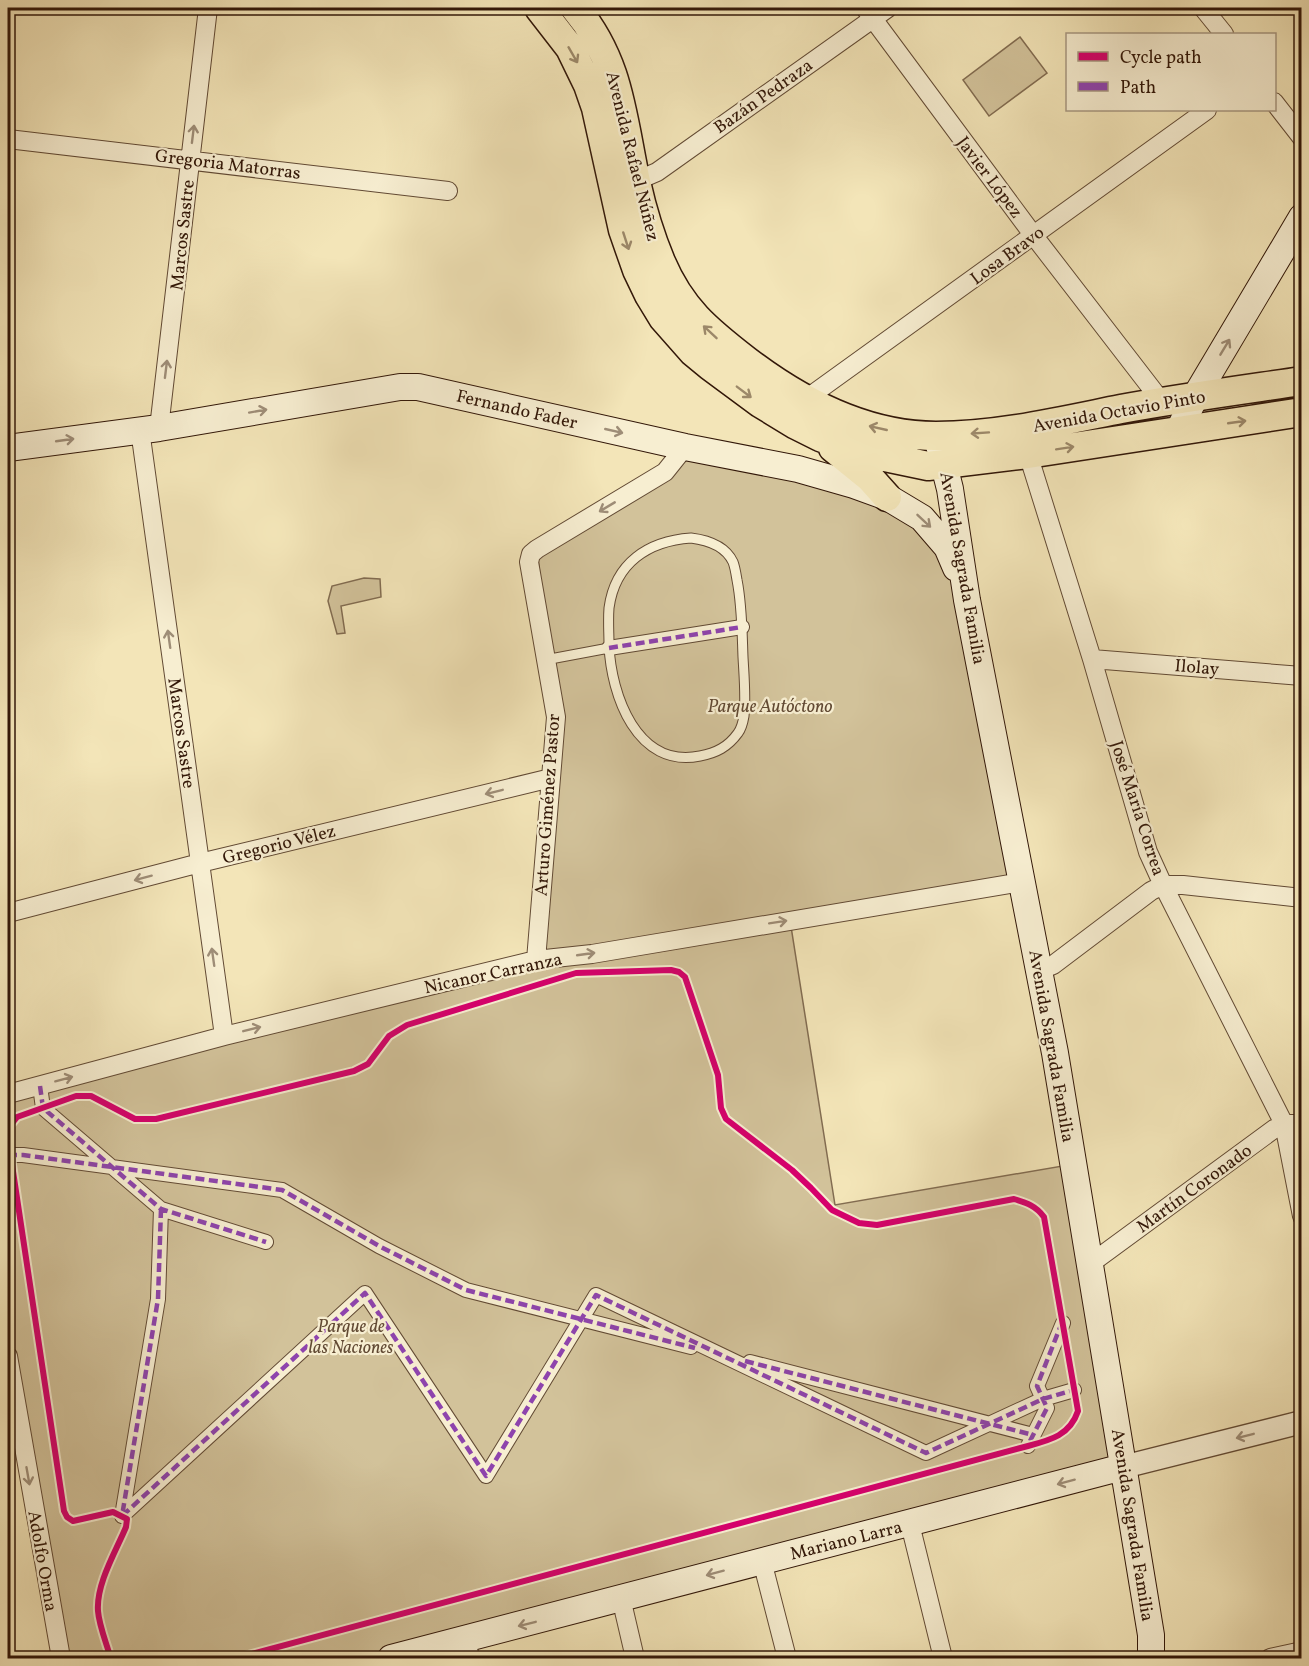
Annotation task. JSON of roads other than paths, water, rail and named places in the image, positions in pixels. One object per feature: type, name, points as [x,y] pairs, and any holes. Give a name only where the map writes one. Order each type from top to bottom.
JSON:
[{"type":"main road","name":"Avenida Rafael Núñez","points":[[539,8],[570,48],[588,85],[596,108],[630,252],[663,318],[693,352],[760,404],[820,437],[861,452],[936,465]]},
{"type":"main road","name":"Avenida Rafael Núñez","points":[[575,8],[597,38],[612,71],[644,215],[653,240],[671,283],[696,318],[715,336],[758,369],[806,399],[838,415],[867,425],[910,434],[936,436]]},
{"type":"main road","points":[[1179,430],[1195,397],[1302,217]]},
{"type":"main road","name":"Avenida Octavio Pinto","points":[[936,436],[1008,430],[1162,402],[1302,381]]},
{"type":"main road","name":"Fernando Fader","points":[[8,448],[149,429],[400,387],[418,387],[879,488]]},
{"type":"main road","name":"Avenida Octavio Pinto","points":[[936,465],[1302,412]]},
{"type":"main road","name":"Avenida Sagrada Familia","points":[[936,436],[936,465],[950,489],[967,600],[1055,1053],[1151,1635],[1151,1659]]},
{"type":"main road","points":[[820,437],[879,488],[922,518],[947,547],[967,600]]},
{"type":"main road","points":[[879,488],[936,465]]},
{"type":"main road","name":"Mariano Larra","points":[[391,1659],[468,1649],[621,1598],[1123,1467]]},
{"type":"street","name":"Marcos Sastre","points":[[208,8],[190,160],[149,429],[200,863],[224,1036]]},
{"type":"street","name":"Bazán Pedraza","points":[[636,181],[657,172],[869,13],[888,8]]},
{"type":"street","points":[[1203,8],[1223,33]]},
{"type":"street","name":"Javier López","points":[[869,13],[1034,236],[1162,402]]},
{"type":"street","points":[[1276,103],[1302,138]]},
{"type":"street","name":"Losa Bravo","points":[[806,399],[1206,111]]},
{"type":"street","name":"Gregoria Matorras","points":[[8,139],[447,191]]},
{"type":"street","name":"Arturo Giménez Pastor","points":[[536,960],[556,717],[529,562],[531,554],[665,472],[686,447]]},
{"type":"street","name":"José María Correa","points":[[1028,453],[1092,659],[1148,852],[1163,885],[1293,1124],[1302,1216]]},
{"type":"street","points":[[609,648],[742,627]]},
{"type":"street","name":"Ilolay","points":[[1092,659],[1302,676]]},
{"type":"street","name":"Gregorio Vélez","points":[[8,913],[200,863],[551,778]]},
{"type":"street","name":"Nicanor Carranza","points":[[8,1094],[224,1036],[536,960],[592,954],[1022,882]]},
{"type":"street","points":[[1039,971],[1053,965],[1151,891],[1163,885],[1183,885],[1302,898]]},
{"type":"street","points":[[40,1086],[43,1108],[161,1209],[266,1242]]},
{"type":"street","name":"Martín Coronado","points":[[1090,1264],[1274,1129],[1293,1124]]},
{"type":"street","points":[[8,1155],[23,1155],[282,1190],[379,1246],[466,1290],[990,1424],[1030,1440],[1047,1408],[1037,1386],[1062,1323]]},
{"type":"street","points":[[161,1209],[158,1299],[122,1516],[365,1293],[486,1476],[596,1295],[926,1453],[1043,1399],[1074,1390]]},
{"type":"street","name":"Adolfo Orma","points":[[8,1356],[60,1659]]},
{"type":"street","name":"Mariano Larra","points":[[1123,1467],[1302,1422]]},
{"type":"street","points":[[910,1524],[942,1659]]},
{"type":"street","points":[[762,1561],[787,1659]]},
{"type":"street","points":[[621,1598],[635,1659]]},
{"type":"street","points":[[1270,1659],[1302,1651]]},
{"type":"lane","points":[[691,538],[717,545],[733,561],[740,597],[742,627],[744,717],[740,731],[727,745],[715,753],[693,758],[660,752],[647,743],[636,733],[621,704],[614,681],[609,648],[609,608],[621,572],[632,560],[644,552],[675,539],[691,538]]},
{"type":"lane","points":[[545,660],[609,648]]},
{"type":"park label","name":"Parque Autóctono","points":[[770,706]]},
{"type":"park label","name":"Parque de las Naciones","points":[[351,1336]]}]
